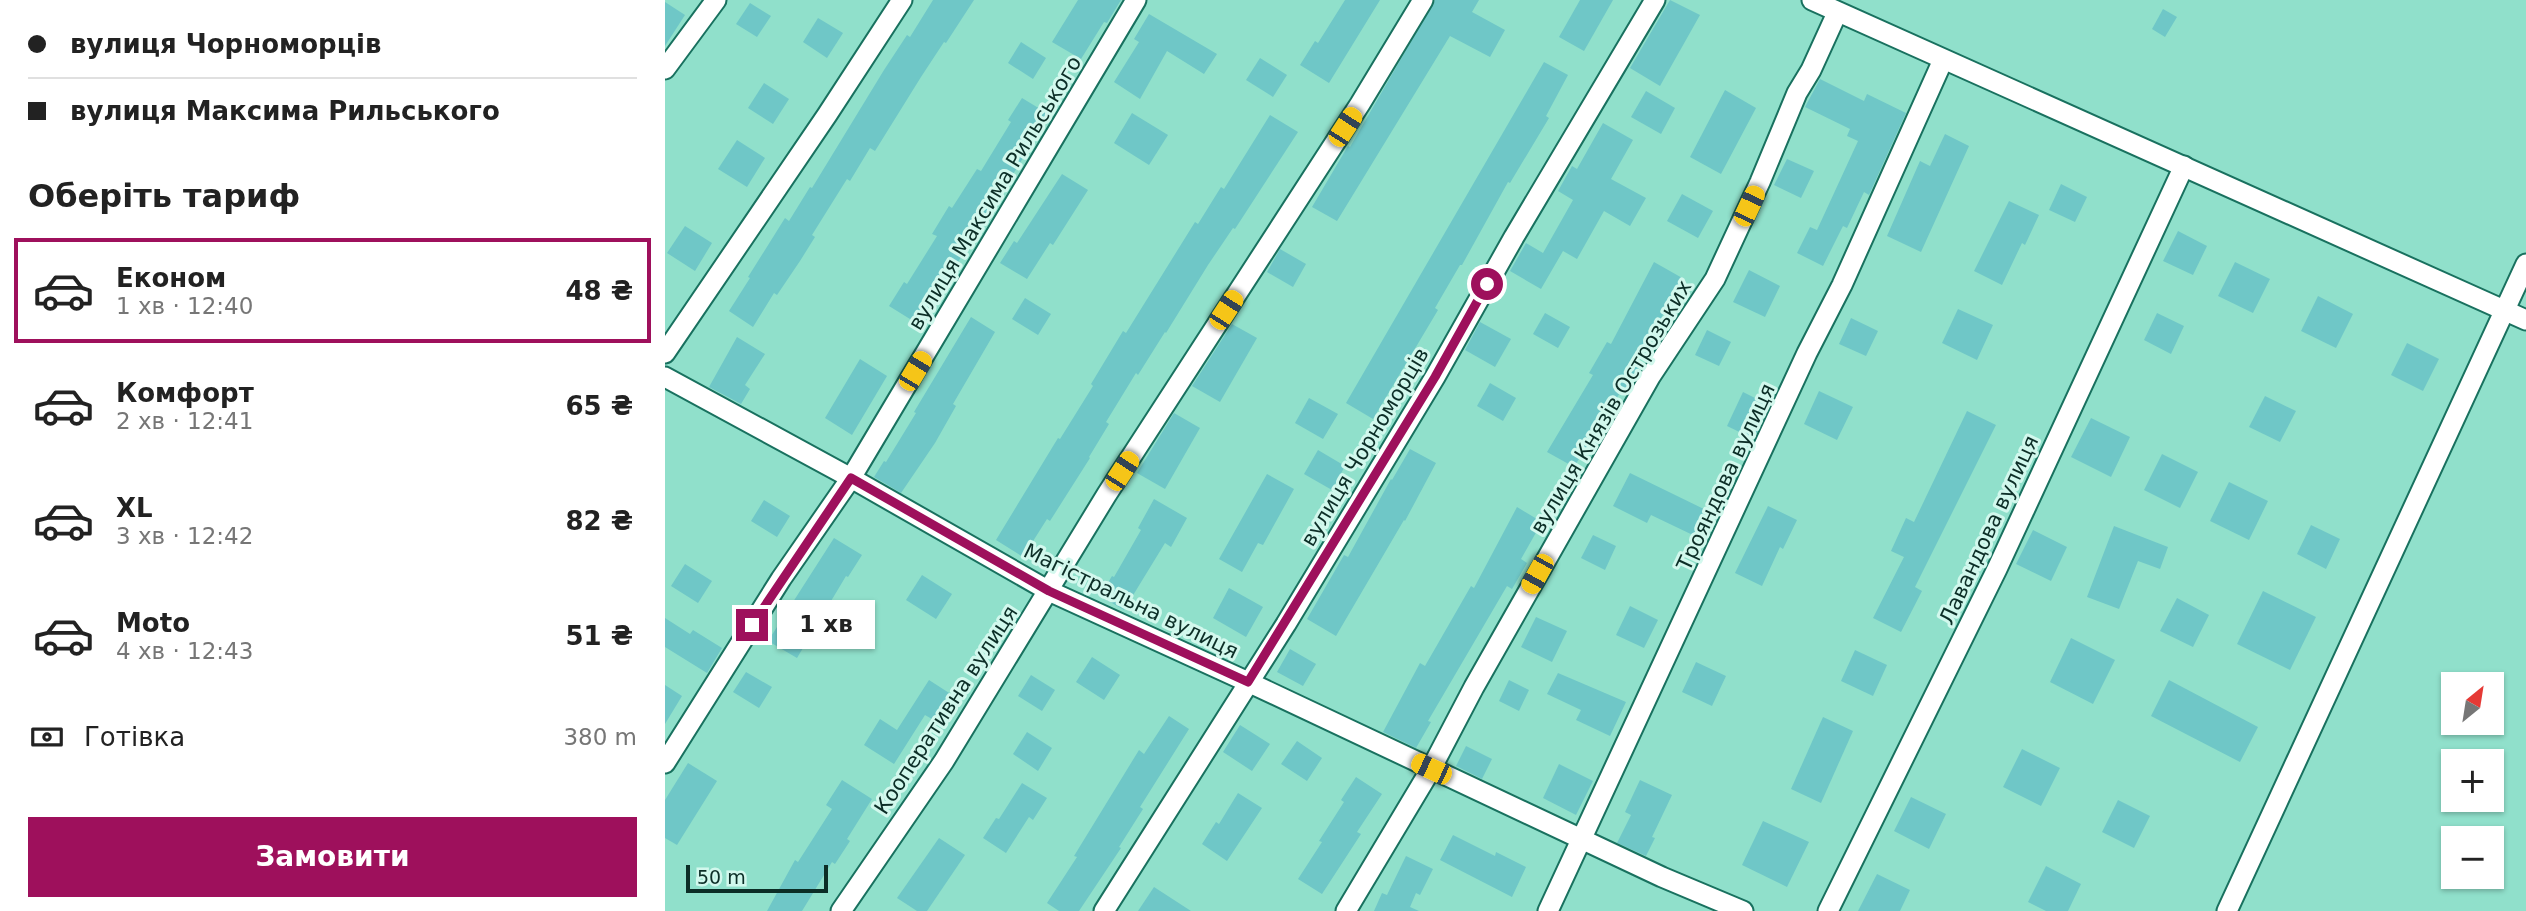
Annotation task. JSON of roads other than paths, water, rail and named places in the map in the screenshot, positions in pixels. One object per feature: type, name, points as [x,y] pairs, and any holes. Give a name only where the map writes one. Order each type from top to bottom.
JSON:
[{"type":"street","points":[[665,69],[716,0]]},
{"type":"street","points":[[665,353],[902,0]]},
{"type":"street","name":"вулиця Максима Рильського","points":[[665,763],[781,579],[851,478],[1136,0]]},
{"type":"street","name":"Кооперативна вулиця","points":[[841,911],[944,761],[1107,494],[1360,104],[1423,0]]},
{"type":"street","name":"вулиця Чорноморців","points":[[1104,911],[1435,377],[1514,237],[1655,0]]},
{"type":"street","points":[[1812,0],[2526,320]]},
{"type":"street","name":"вулиця Князів Острозьких","points":[[1346,911],[1431,769],[1474,687],[1637,400],[1714,279],[1760,182],[1797,93],[1811,70],[1837,13]]},
{"type":"street","name":"Трояндова вулиця","points":[[1548,911],[1583,841],[1807,353],[1842,285],[1943,60]]},
{"type":"street","name":"Лавандова вулиця","points":[[1828,911],[1997,569],[2184,166]]},
{"type":"street","points":[[2227,911],[2526,264]]},
{"type":"street","name":"Магістральна вулиця","points":[[665,377],[851,478],[1049,591],[1661,877],[1743,911]]}]
